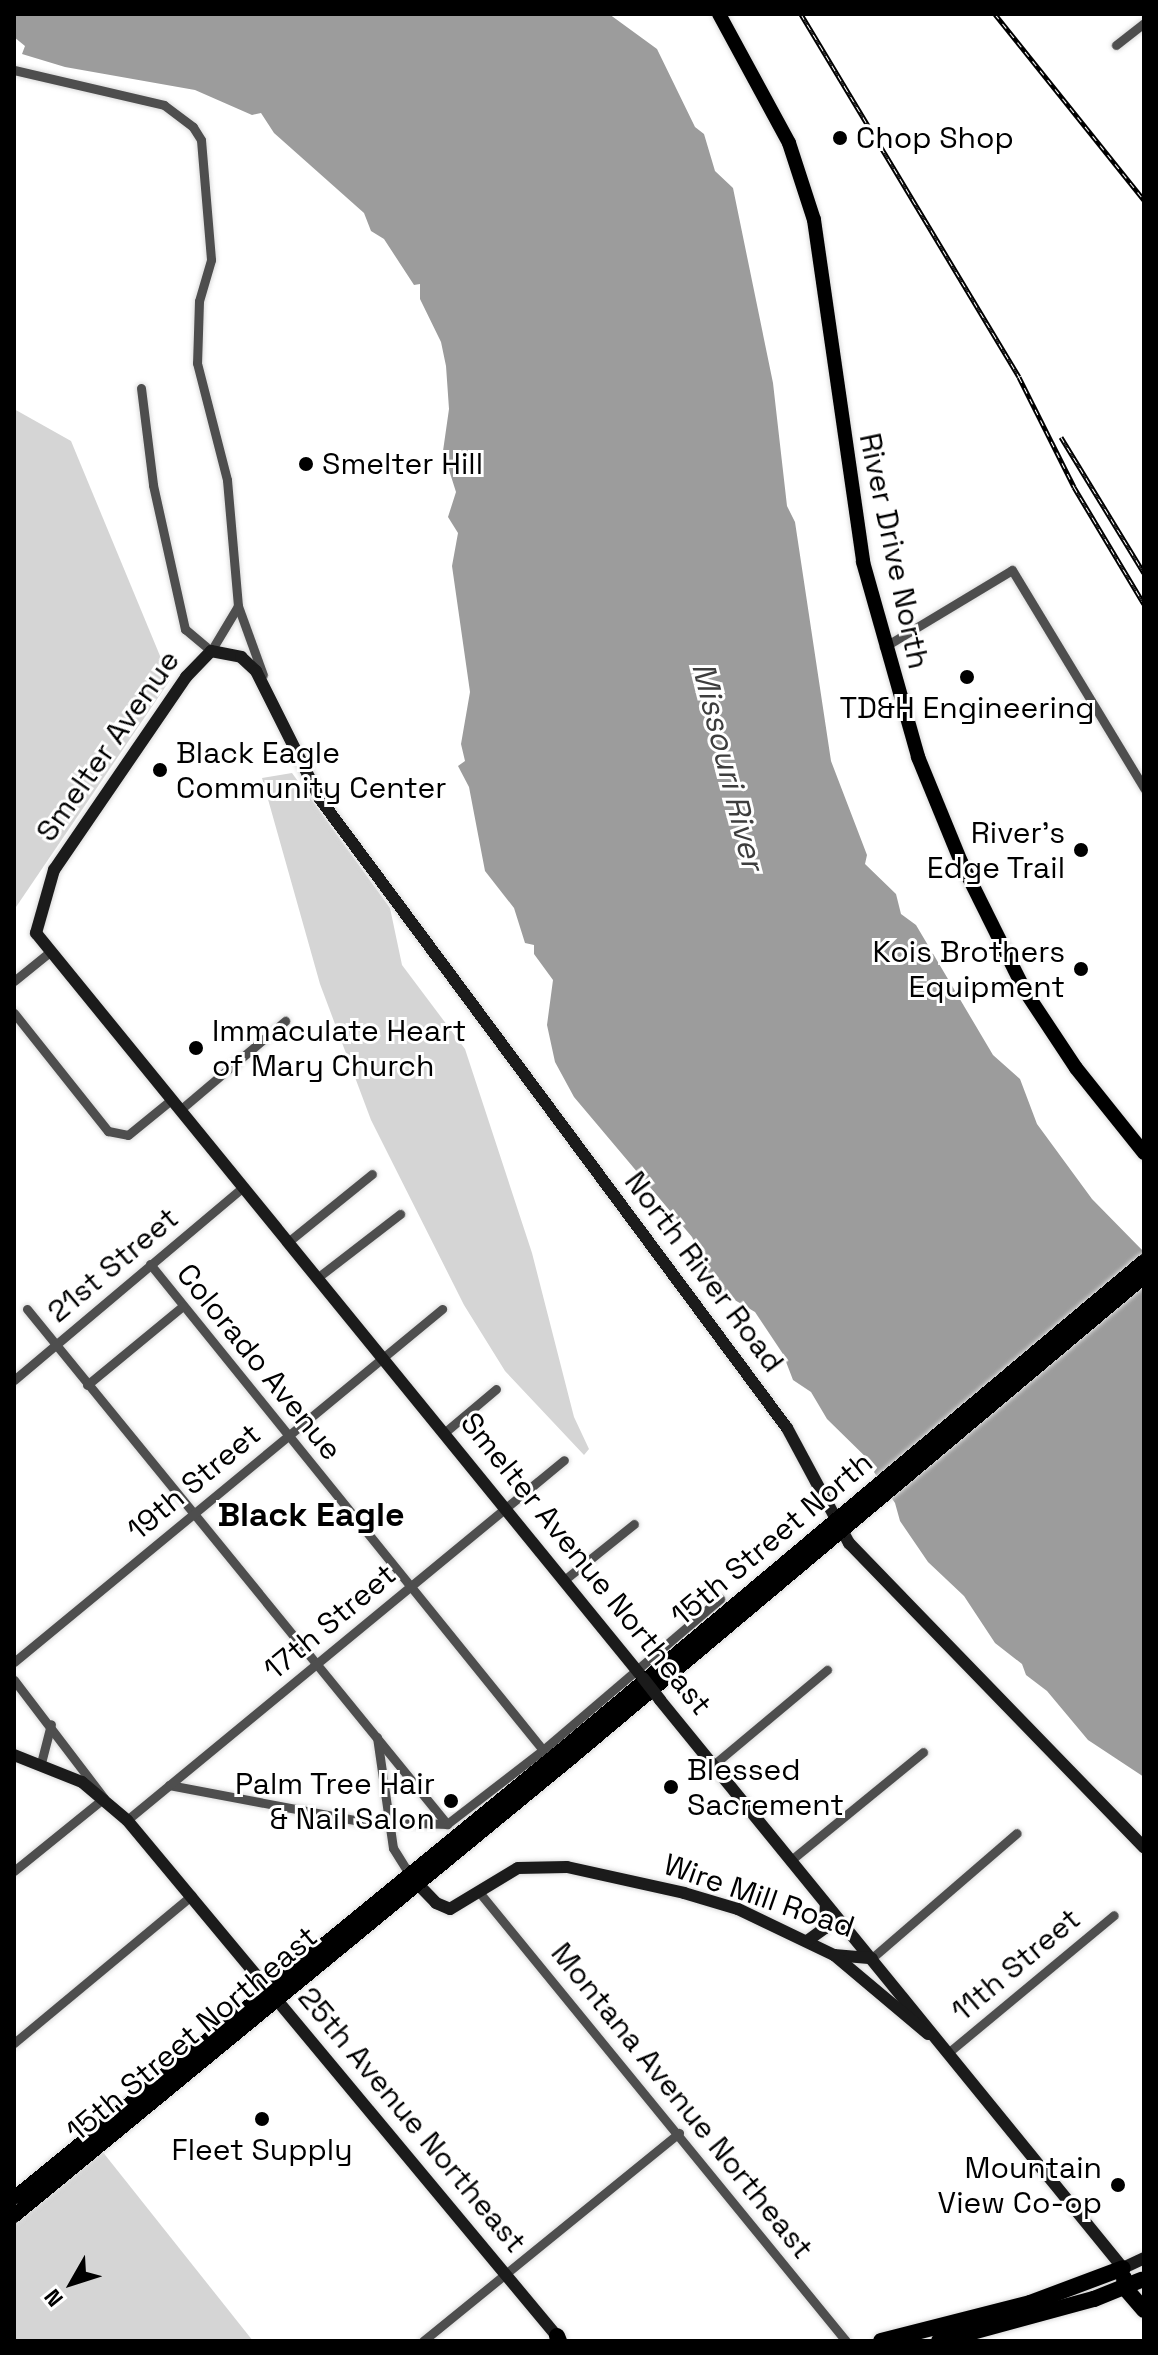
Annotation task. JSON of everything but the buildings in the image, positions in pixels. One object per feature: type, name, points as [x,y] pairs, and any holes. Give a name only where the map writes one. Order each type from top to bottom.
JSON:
[{"type":"highway","name":"Smelter Avenue Northeast","points":[[1123,2268],[1143,2280]]},
{"type":"highway","points":[[881,2341],[1030,2303],[1123,2268],[1125,2288],[1144,2310]]},
{"type":"highway","points":[[939,2341],[1125,2288],[1143,2280]]},
{"type":"main road","name":"River Drive North","points":[[719,14],[783,129],[814,220],[861,546],[884,647],[918,757],[1008,960],[1060,1046],[1144,1153]]},
{"type":"main road","name":"15th Street North","points":[[400,1890],[837,1526],[1144,1261]]},
{"type":"main road","name":"15th Street North","points":[[857,1509],[1144,1277]]},
{"type":"main road","name":"15th Street Northeast","points":[[14,2198],[400,1890]]},
{"type":"main road","name":"15th Street Northeast","points":[[14,2216],[273,1993]]},
{"type":"street","points":[[1116,45],[1144,23]]},
{"type":"street","name":"North River Road","points":[[14,70],[164,105],[201,140],[211,260],[199,301],[197,363],[227,480],[238,606],[268,690],[320,799],[787,1428],[837,1526],[1144,1847]]},
{"type":"street","points":[[141,388],[176,606],[185,629],[218,650],[238,606]]},
{"type":"street","points":[[884,647],[1012,570],[1144,788]]},
{"type":"street","name":"North River Road","points":[[218,650],[241,657],[268,690]]},
{"type":"street","name":"Smelter Avenue","points":[[36,933],[54,870],[186,677],[218,650]]},
{"type":"street","name":"Smelter Avenue Northeast","points":[[36,933],[1123,2268]]},
{"type":"street","points":[[14,981],[51,951]]},
{"type":"street","points":[[14,1013],[108,1131],[119,1137],[128,1135],[171,1100]]},
{"type":"street","points":[[180,1110],[285,1021]]},
{"type":"street","points":[[288,1242],[372,1174]]},
{"type":"street","name":"21st Street","points":[[14,1380],[243,1187]]},
{"type":"street","points":[[317,1278],[400,1214]]},
{"type":"street","name":"Colorado Avenue","points":[[150,1264],[286,1437],[543,1750]]},
{"type":"street","points":[[87,1385],[183,1306]]},
{"type":"street","points":[[27,1309],[447,1824]]},
{"type":"street","name":"19th Street","points":[[14,1662],[442,1309]]},
{"type":"street","points":[[444,1433],[496,1389]]},
{"type":"street","name":"17th Street","points":[[127,1820],[564,1460]]},
{"type":"street","points":[[563,1581],[634,1524]]},
{"type":"street","name":"15th Street North","points":[[447,1824],[640,1675],[720,1599]]},
{"type":"street","points":[[712,1766],[827,1670]]},
{"type":"street","points":[[14,1680],[51,1724],[99,1794]]},
{"type":"street","points":[[41,1763],[51,1724]]},
{"type":"street","name":"Wire Mill Road","points":[[377,1736],[393,1848],[414,1879],[436,1903],[450,1909],[518,1868],[549,1864],[684,1893],[738,1909],[834,1955],[872,1958]]},
{"type":"street","points":[[790,1861],[923,1752]]},
{"type":"street","points":[[14,1755],[41,1763],[99,1794]]},
{"type":"street","points":[[169,1785],[388,1823],[447,1824]]},
{"type":"street","points":[[14,1871],[99,1794]]},
{"type":"street","name":"25th Avenue Northeast","points":[[99,1794],[127,1820],[192,1895],[559,2339]]},
{"type":"street","points":[[872,1958],[1017,1833]]},
{"type":"street","name":"Montana Avenue Northeast","points":[[479,1892],[846,2341]]},
{"type":"street","points":[[14,2043],[192,1895]]},
{"type":"street","points":[[807,1941],[825,1928],[826,1905]]},
{"type":"street","name":"11th Street","points":[[949,2052],[1114,1915]]},
{"type":"street","points":[[834,1955],[847,1971],[949,2052]]},
{"type":"street","points":[[423,2341],[679,2133]]},
{"type":"street","points":[[1123,2268],[1144,2258]]},
{"type":"shaded area","points":[[14,409],[71,441],[170,680],[14,910]]},
{"type":"shaded area","points":[[292,773],[390,908],[402,965],[465,1049],[532,1253],[574,1417],[589,1449],[584,1455],[505,1371],[464,1305],[371,1120],[320,984],[262,778]]},
{"type":"shaded area","points":[[98,2146],[253,2341],[14,2341],[14,2216]]},
{"type":"water","name":"Missouri River","points":[[14,14],[609,14],[657,49],[695,127],[704,134],[715,171],[733,188],[773,383],[787,506],[795,522],[831,761],[867,855],[865,864],[896,894],[901,914],[916,925],[993,1055],[1020,1079],[1037,1124],[1092,1199],[1144,1252],[1144,1777],[1088,1740],[1047,1691],[1026,1675],[1022,1664],[995,1643],[964,1596],[928,1562],[900,1521],[895,1503],[874,1472],[877,1468],[827,1419],[811,1392],[793,1380],[783,1354],[755,1312],[716,1289],[692,1237],[574,1097],[555,1062],[547,1025],[553,980],[534,954],[534,945],[525,943],[514,908],[485,871],[469,787],[458,766],[465,761],[461,744],[470,692],[452,566],[458,533],[448,517],[456,492],[443,451],[449,409],[446,366],[441,342],[420,299],[420,284],[414,285],[384,239],[371,231],[364,213],[274,133],[261,113],[252,115],[195,90],[65,67],[22,54],[25,46],[14,37]]},
{"type":"railway","points":[[801,14],[1019,377],[1074,487],[1144,604]]},
{"type":"railway","points":[[995,14],[1144,200]]},
{"type":"railway","points":[[1061,437],[1144,573]]},
{"type":"place","name":"Chop Shop","points":[[840,138]]},
{"type":"place","name":"Smelter Hill","points":[[306,464]]},
{"type":"place","name":"TD&H Engineering","points":[[967,677]]},
{"type":"place","name":"Black Eagle Community Center","points":[[160,770]]},
{"type":"place","name":"River's Edge Trail","points":[[1081,850]]},
{"type":"place","name":"Kois Brothers Equipment","points":[[1081,969]]},
{"type":"place","name":"Immaculate Heart of Mary Church","points":[[196,1048]]},
{"type":"place","name":"Blessed Sacrement","points":[[671,1787]]},
{"type":"place","name":"Palm Tree Hair & Nail Salon","points":[[451,1801]]},
{"type":"place","name":"Fleet Supply","points":[[262,2119]]},
{"type":"place","name":"Mountain View Co-op","points":[[1118,2185]]},
{"type":"district","name":"Black Eagle","points":[[311,1515]]}]
